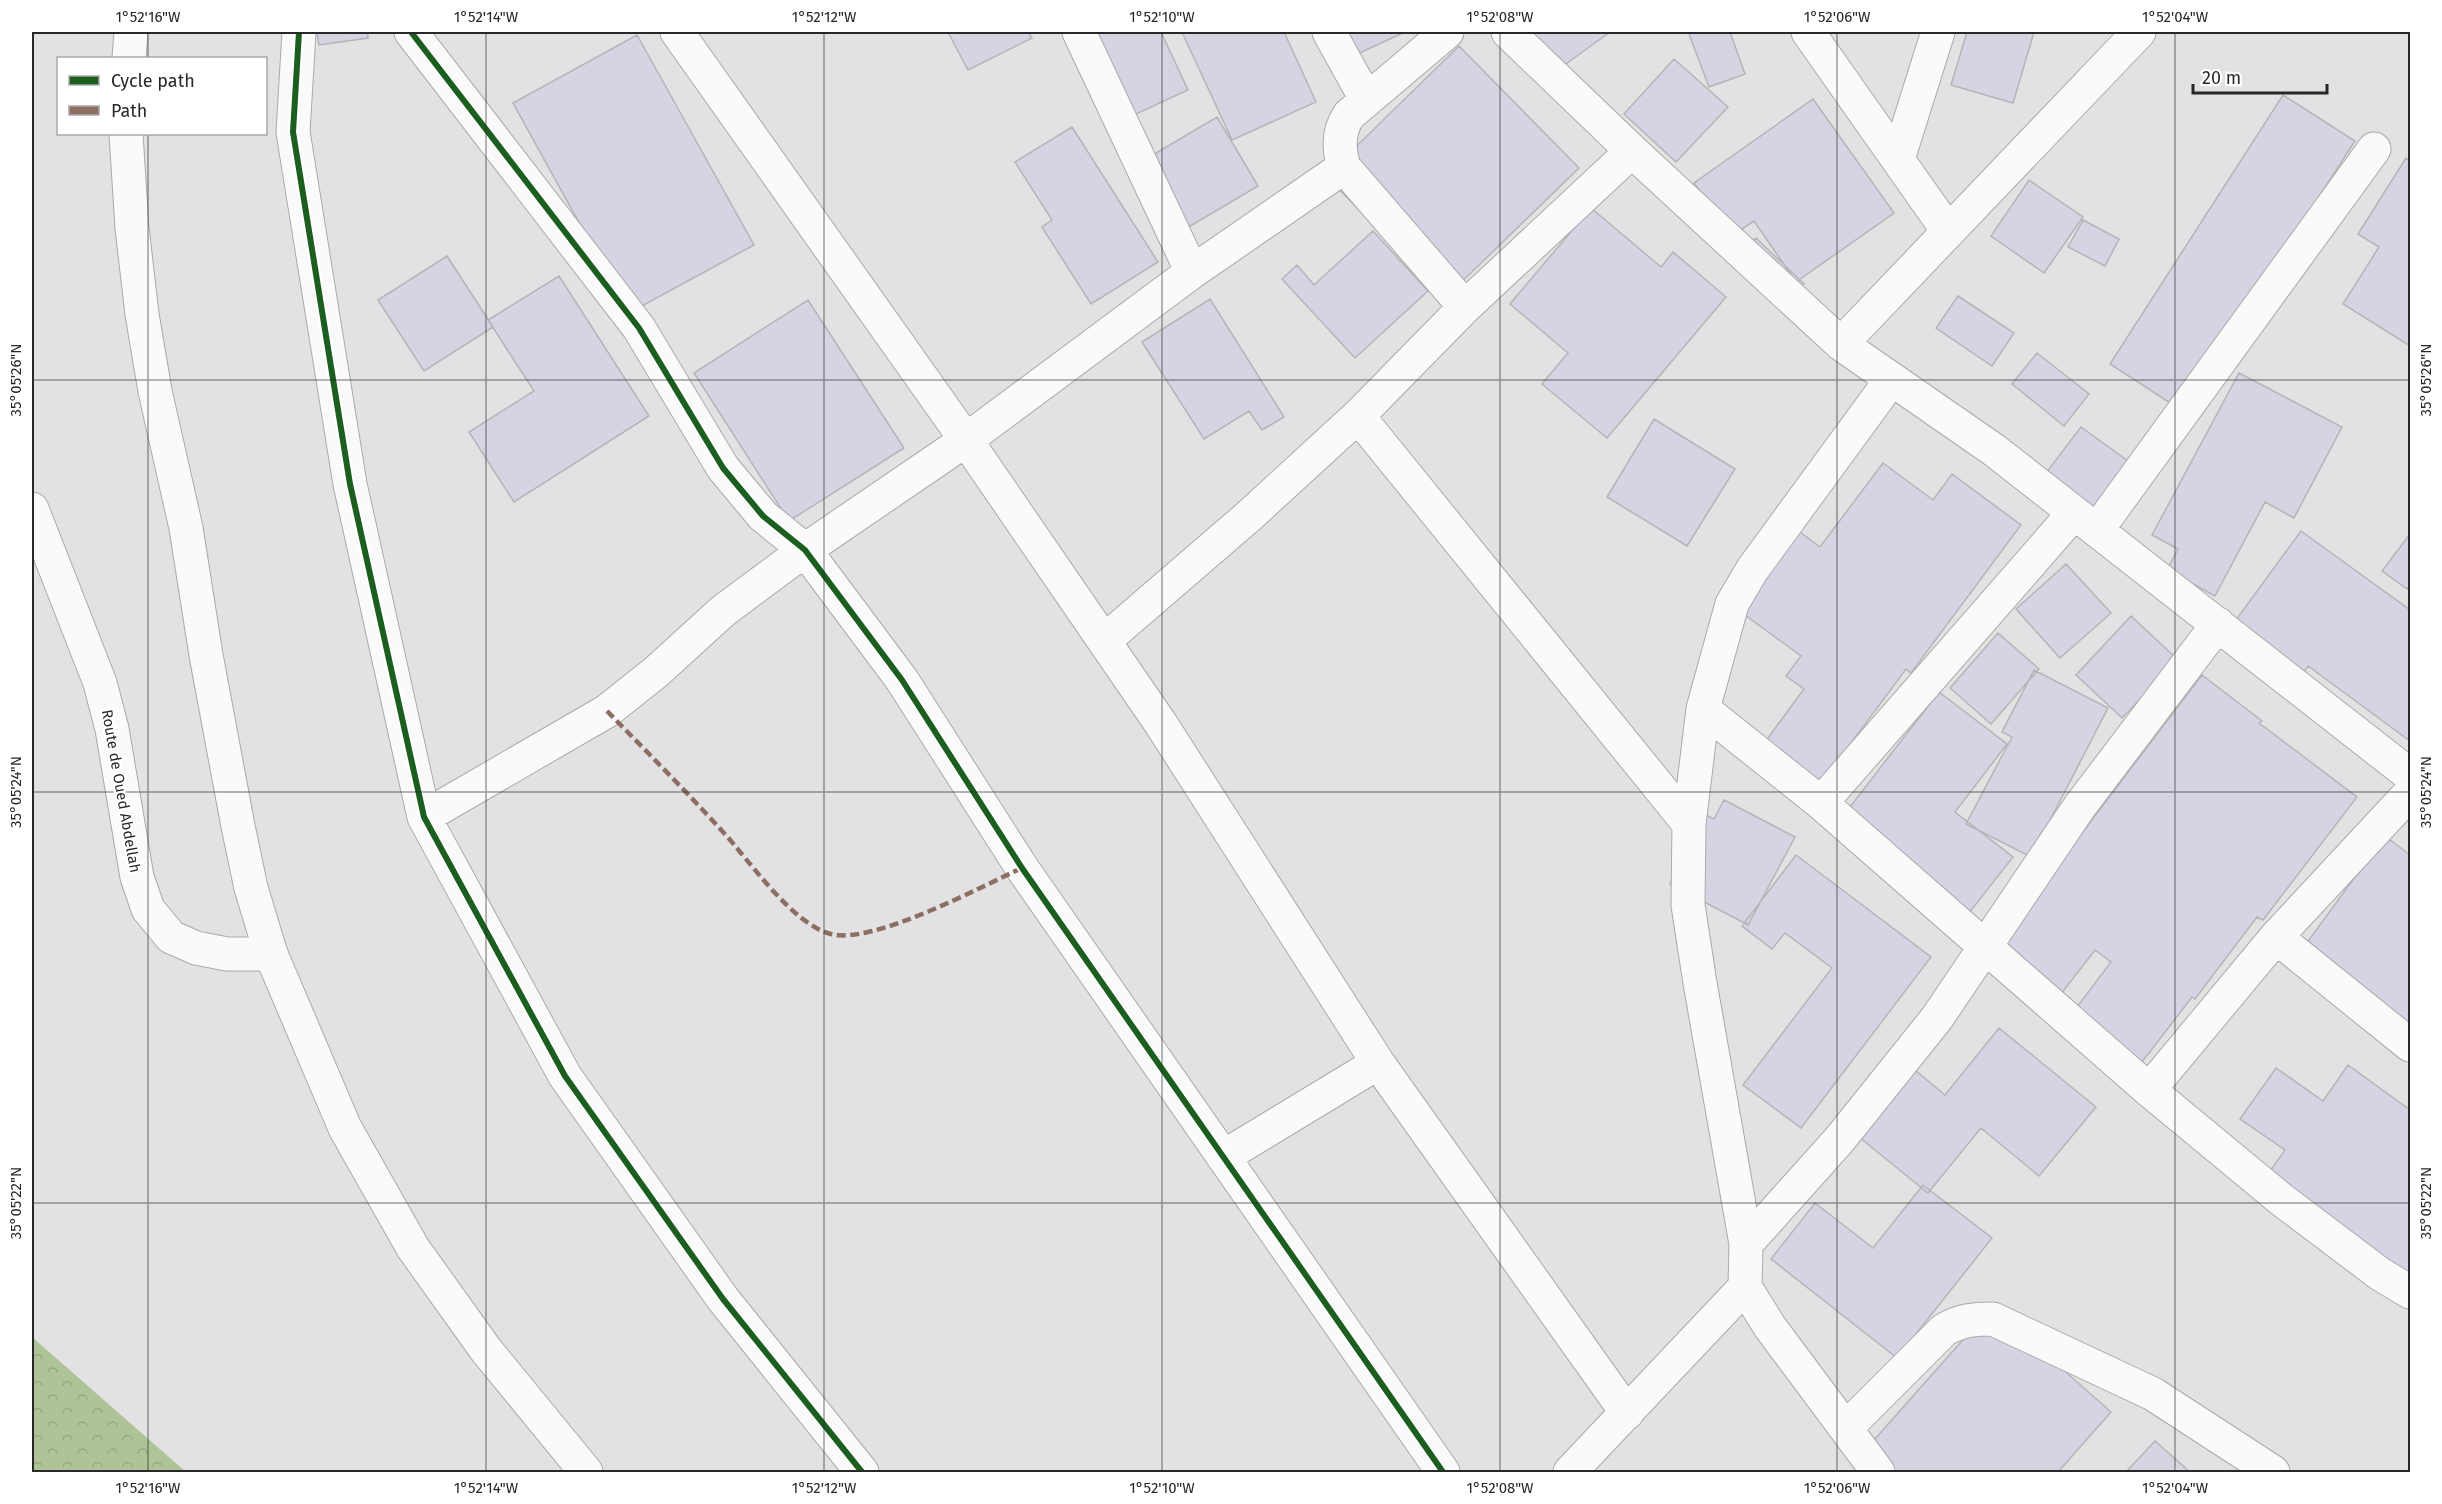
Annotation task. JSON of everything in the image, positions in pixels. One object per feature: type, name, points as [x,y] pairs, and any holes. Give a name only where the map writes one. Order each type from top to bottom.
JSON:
[{"type":"street","points":[[129,57],[131,32]]},
{"type":"street","points":[[299,32],[293,132],[350,484],[424,817],[565,1076],[723,1299],[862,1473]]},
{"type":"street","points":[[411,32],[639,328],[723,468],[763,516],[805,550],[902,680],[1022,868],[1443,1473]]},
{"type":"street","points":[[677,32],[756,140],[966,440],[1161,724],[1378,1063],[1627,1413]]},
{"type":"street","points":[[1079,32],[1192,272]]},
{"type":"street","points":[[1329,32],[1366,99]]},
{"type":"street","points":[[1447,32],[1349,115],[1342,126],[1340,154],[1344,167],[1465,308]]},
{"type":"street","points":[[1508,32],[1841,345],[1994,450],[2410,775]]},
{"type":"street","points":[[1808,32],[1948,231]]},
{"type":"street","points":[[1898,159],[1938,32]]},
{"type":"street","points":[[1841,345],[2139,32]]},
{"type":"street","points":[[126,135],[141,314],[186,528],[206,655],[238,826],[251,888],[271,954],[345,1128],[413,1248],[486,1350],[586,1473]]},
{"type":"street","points":[[1821,803],[2086,521],[2374,149]]},
{"type":"street","points":[[1104,641],[1249,516],[1358,416],[1465,308],[1632,151]]},
{"type":"street","points":[[424,817],[607,711],[656,672],[723,611],[805,550],[966,440],[1192,272],[1344,167]]},
{"type":"street","points":[[1878,1473],[1770,1327],[1745,1287],[1746,1244],[1688,905],[1689,824],[1703,709],[1732,604],[1747,579],[1891,380]]},
{"type":"street","points":[[1358,416],[1689,824]]},
{"type":"street","name":"Route de Oued Abdellah","points":[[32,509],[100,684],[112,729],[137,878],[148,909],[171,937],[196,948],[227,954],[271,954]]},
{"type":"street","points":[[1746,1244],[1840,1139],[1937,1018],[2080,806],[2218,624]]},
{"type":"street","points":[[1703,709],[1821,803],[2149,1090],[2282,1200],[2380,1274],[2410,1292]]},
{"type":"street","points":[[2149,1090],[2276,937],[2410,793]]},
{"type":"street","points":[[2276,937],[2410,1045]]},
{"type":"street","points":[[1223,1157],[1378,1063]]},
{"type":"street","points":[[1570,1473],[1745,1287]]},
{"type":"street","points":[[1846,1428],[1944,1330],[1958,1322],[1993,1319],[2153,1394],[2273,1473]]},
{"type":"green space","points":[[32,1337],[186,1472],[32,1472]]},
{"type":"building","points":[[317,32],[367,32],[368,38],[319,45]]},
{"type":"building","points":[[948,32],[1028,32],[1032,38],[968,70]]},
{"type":"building","points":[[1082,32],[1161,32],[1188,90],[1123,120]]},
{"type":"building","points":[[1182,32],[1284,32],[1316,102],[1232,140]]},
{"type":"building","points":[[1325,32],[1405,32],[1340,62]]},
{"type":"building","points":[[1527,32],[1610,32],[1556,71]]},
{"type":"building","points":[[1730,32],[1745,74],[1709,87],[1689,34]]},
{"type":"building","points":[[1967,32],[2034,32],[2013,103],[1951,85]]},
{"type":"building","points":[[637,35],[754,245],[629,313],[513,103]]},
{"type":"building","points":[[1459,46],[1579,168],[1445,298],[1326,176]]},
{"type":"building","points":[[1674,59],[1728,107],[1676,162],[1624,114]]},
{"type":"building","points":[[2283,95],[2355,141],[2181,410],[2110,364]]},
{"type":"building","points":[[1813,99],[1894,213],[1796,282],[1754,221],[1731,236],[1694,183]]},
{"type":"building","points":[[1217,117],[1258,186],[1187,228],[1146,159]]},
{"type":"building","points":[[1072,127],[1158,262],[1091,304],[1042,227],[1052,220],[1015,162]]},
{"type":"building","points":[[2406,158],[2410,161],[2410,346],[2343,304],[2379,247],[2358,234]]},
{"type":"building","points":[[2029,180],[2083,217],[2044,273],[1991,236]]},
{"type":"building","points":[[1591,208],[1661,267],[1673,252],[1726,297],[1607,438],[1542,384],[1568,353],[1510,304]]},
{"type":"building","points":[[2083,220],[2119,239],[2105,266],[2068,247]]},
{"type":"building","points":[[1373,231],[1428,291],[1355,358],[1282,279],[1297,265],[1314,285]]},
{"type":"building","points":[[1756,238],[1804,284],[1797,291],[1749,245]]},
{"type":"building","points":[[447,256],[493,327],[424,371],[378,300]]},
{"type":"building","points":[[559,276],[649,416],[514,502],[469,432],[534,391],[488,320]]},
{"type":"building","points":[[1958,296],[2014,333],[1992,366],[1936,328]]},
{"type":"building","points":[[1210,299],[1284,417],[1262,430],[1249,411],[1204,439],[1142,342]]},
{"type":"building","points":[[808,300],[904,448],[789,521],[694,373]]},
{"type":"building","points":[[2037,353],[2089,394],[2064,426],[2012,384]]},
{"type":"building","points":[[2239,373],[2342,427],[2294,518],[2265,502],[2215,596],[2167,570],[2178,549],[2152,535]]},
{"type":"building","points":[[1654,419],[1735,469],[1687,546],[1607,497]]},
{"type":"building","points":[[2081,427],[2132,464],[2091,519],[2040,481]]},
{"type":"building","points":[[1883,463],[1933,500],[1952,474],[2021,525],[1911,673],[1906,669],[1810,798],[1754,757],[1804,689],[1786,676],[1801,656],[1737,609],[1796,529],[1820,547]]},
{"type":"building","points":[[2301,531],[2410,610],[2410,741],[2308,666],[2302,675],[2233,624]]},
{"type":"building","points":[[2410,534],[2410,584],[2407,589],[2382,571]]},
{"type":"building","points":[[2066,564],[2111,613],[2060,658],[2016,609]]},
{"type":"building","points":[[2131,616],[2178,660],[2122,718],[2076,675]]},
{"type":"building","points":[[1998,633],[2039,669],[1991,724],[1950,688]]},
{"type":"building","points":[[2034,670],[2108,708],[2031,857],[1966,824],[2012,737],[2002,732]]},
{"type":"building","points":[[2202,675],[2262,721],[2259,723],[2357,797],[2263,920],[2257,917],[2195,999],[2192,997],[2139,1066],[2071,1015],[2111,962],[2095,950],[2061,994],[1996,946]]},
{"type":"building","points":[[1939,692],[2007,744],[1955,812],[2013,857],[1962,922],[1836,825]]},
{"type":"building","points":[[1724,800],[1795,837],[1748,925],[1670,884],[1706,815],[1714,819]]},
{"type":"building","points":[[2385,836],[2410,855],[2410,1049],[2292,963]]},
{"type":"building","points":[[1796,855],[1931,957],[1801,1128],[1743,1085],[1832,968],[1785,933],[1772,949],[1742,926]]},
{"type":"building","points":[[1999,1028],[2096,1107],[2039,1176],[1981,1128],[1928,1193],[1854,1133],[1909,1065],[1945,1095]]},
{"type":"building","points":[[2348,1065],[2410,1110],[2410,1300],[2256,1191],[2285,1150],[2240,1119],[2276,1068],[2323,1101]]},
{"type":"building","points":[[1923,1185],[1992,1238],[1897,1358],[1771,1259],[1815,1203],[1873,1248]]},
{"type":"building","points":[[1992,1307],[2111,1412],[2058,1472],[1877,1472],[1859,1457]]},
{"type":"building","points":[[2155,1441],[2190,1472],[2126,1472]]},
{"type":"marked path","points":[[607,711],[709,817],[787,905],[817,928],[831,934],[850,935],[899,923],[1022,868]]},
{"type":"cycle path","points":[[299,32],[293,132],[350,484],[424,817],[565,1076],[723,1299],[862,1472]]},
{"type":"cycle path","points":[[411,32],[639,328],[723,468],[763,516],[805,550],[902,680],[1022,868],[1443,1472]]}]
